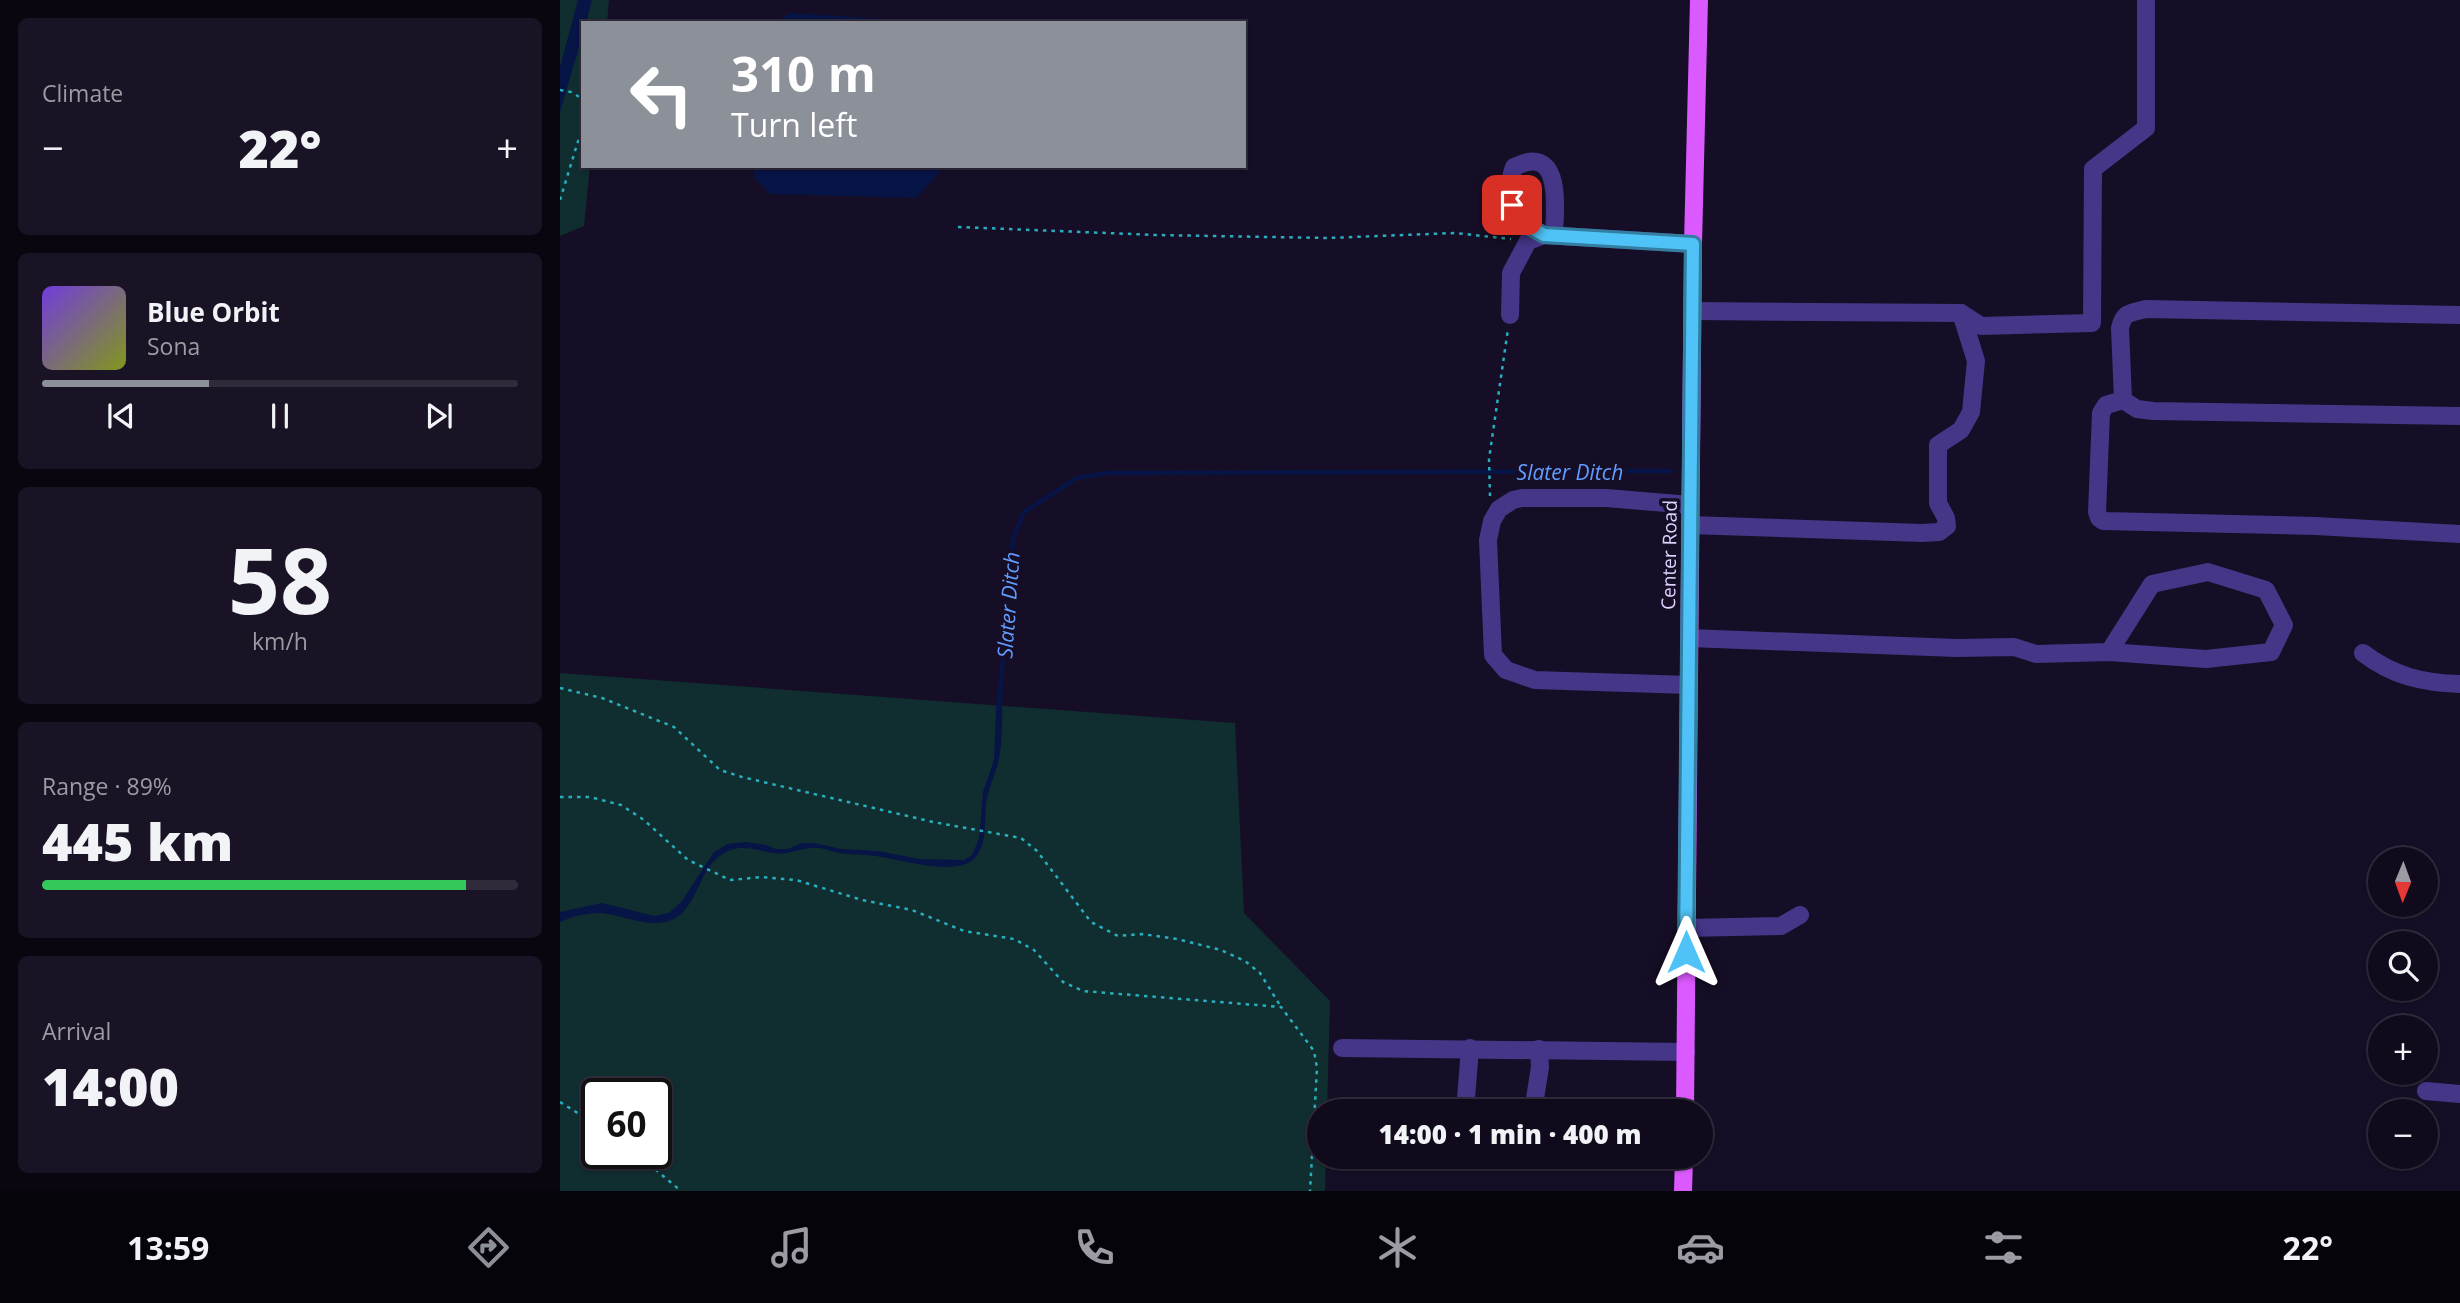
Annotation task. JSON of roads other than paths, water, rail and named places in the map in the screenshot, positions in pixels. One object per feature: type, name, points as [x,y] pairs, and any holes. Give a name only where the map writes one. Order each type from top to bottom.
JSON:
[{"type":"main road","name":"Center Road","points":[[1685,1099],[1693,244],[1699,0]]},
{"type":"main road","points":[[1683,1191],[1684,1169]]},
{"type":"street","points":[[2092,323],[2093,169],[2146,128],[2146,0]]},
{"type":"street","points":[[1510,315],[1511,273],[1542,237],[1693,244]]},
{"type":"street","points":[[2123,400],[2120,328],[2122,318],[2146,309],[2460,315]]},
{"type":"street","points":[[1693,310],[1961,313],[1981,326],[2092,323],[2120,328]]},
{"type":"street","points":[[1690,525],[1922,533],[1939,532],[1947,526],[1938,503],[1938,445],[1961,430],[1970,412],[1976,361],[1961,313]]},
{"type":"street","points":[[2460,416],[2153,411],[2137,409],[2123,400],[2106,405],[2101,414],[2097,512],[2103,521],[2316,526],[2460,534]]},
{"type":"street","points":[[1688,685],[1535,680],[1506,670],[1493,655],[1488,540],[1492,521],[1499,509],[1522,498],[1606,498],[1690,505]]},
{"type":"street","points":[[1689,638],[1958,648],[2014,647],[2036,654],[2109,652],[2206,659],[2271,652],[2284,625],[2266,590],[2208,572],[2152,584],[2109,652]]},
{"type":"street","points":[[2362,653],[2379,666],[2408,678],[2460,684]]},
{"type":"street","points":[[1686,928],[1781,926],[1800,915]]},
{"type":"street","points":[[1342,1048],[1686,1052]]},
{"type":"street","points":[[1466,1099],[1470,1048]]},
{"type":"street","points":[[1535,1099],[1540,1067],[1539,1049]]},
{"type":"street","points":[[2426,1091],[2460,1094]]},
{"type":"waterway","name":"Slater Ditch","points":[[1000,692],[1013,539],[1024,512],[1077,478],[1107,473],[1671,471]]}]
